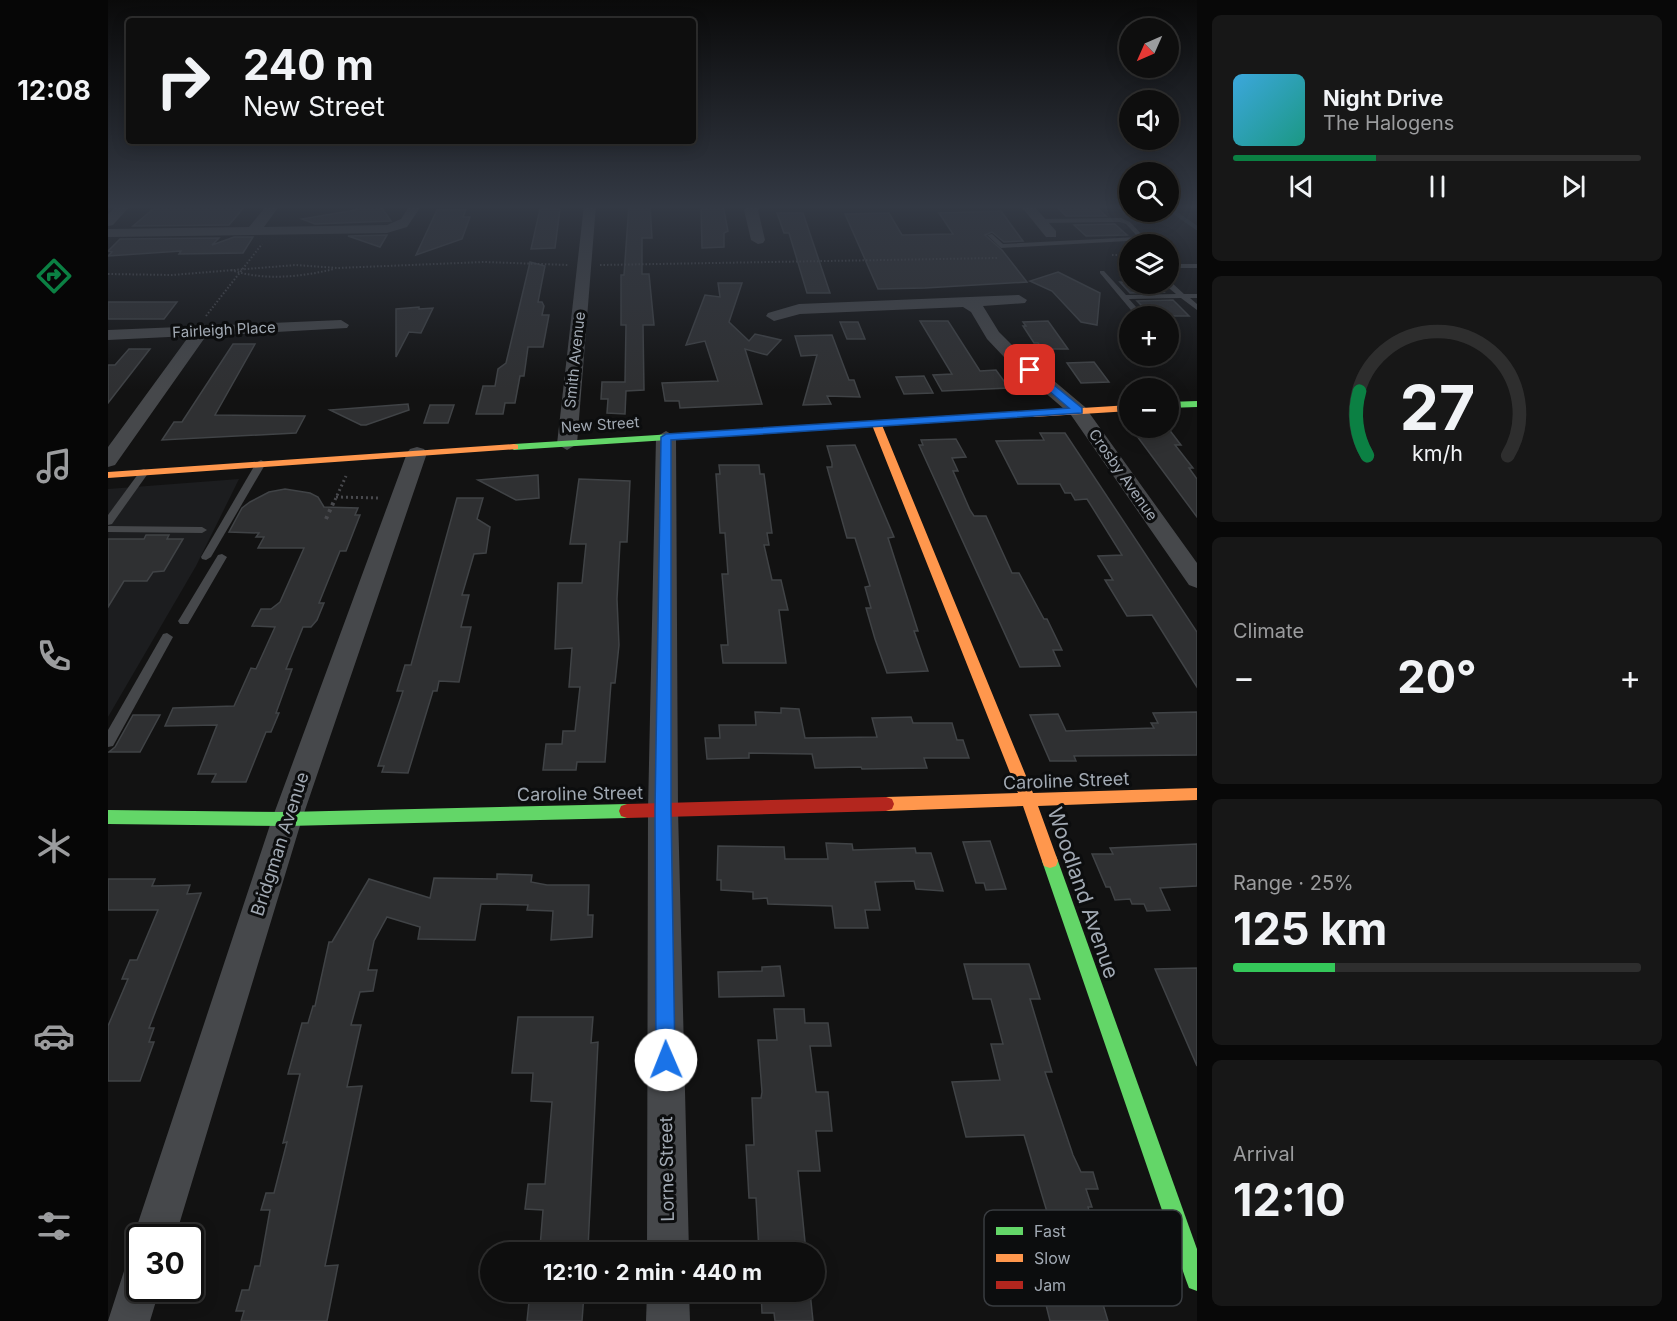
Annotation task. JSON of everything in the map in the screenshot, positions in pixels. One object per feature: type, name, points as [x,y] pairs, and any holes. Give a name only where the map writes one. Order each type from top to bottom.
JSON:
[{"type":"street","name":"Smith Avenue","points":[[567,444],[585,267]]},
{"type":"street","points":[[774,316],[799,309],[1019,300]]},
{"type":"street","name":"Crosby Avenue","points":[[966,302],[977,309],[993,335],[1010,353],[1078,411],[1197,580]]},
{"type":"street","name":"Fairleigh Place","points":[[108,335],[340,325]]},
{"type":"street","points":[[108,461],[202,330]]},
{"type":"street","points":[[1179,405],[1197,404]]},
{"type":"street","name":"New Street","points":[[108,475],[261,463],[1119,409]]},
{"type":"street","name":"Woodland Avenue","points":[[877,425],[1029,801],[1172,1210]]},
{"type":"street","name":"Lorne Street","points":[[666,437],[663,810],[668,1242]]},
{"type":"street","name":"Bridgman Avenue","points":[[158,1224],[287,819],[417,453]]},
{"type":"street","name":"Caroline Street","points":[[108,817],[287,819],[1029,801],[1197,794]]},
{"type":"street","name":"Woodland Avenue","points":[[1182,1237],[1197,1280]]},
{"type":"street","points":[[128,1321],[134,1302]]},
{"type":"street","points":[[668,1302],[668,1321]]},
{"type":"lane","points":[[1102,272],[1131,306]]},
{"type":"lane","points":[[1179,293],[1197,308]]},
{"type":"lane","points":[[1122,297],[1197,296]]},
{"type":"lane","points":[[206,557],[261,463]]},
{"type":"lane","points":[[108,522],[144,472]]},
{"type":"lane","points":[[108,529],[202,530]]},
{"type":"lane","points":[[184,621],[222,557]]},
{"type":"lane","points":[[108,741],[167,637]]},
{"type":"path","points":[[202,330],[201,323],[245,267]]},
{"type":"path","points":[[108,274],[144,276],[258,267]]},
{"type":"path","points":[[328,267],[337,268]]},
{"type":"path","points":[[230,270],[239,274],[291,275],[337,268],[370,267]]},
{"type":"path","points":[[326,519],[354,457]]},
{"type":"path","points":[[336,497],[401,499]]},
{"type":"path","points":[[351,506],[354,498]]},
{"type":"shaded area","points":[[239,479],[196,566],[108,717],[108,489]]},
{"type":"building","points":[[529,267],[545,267],[538,302],[542,302],[544,306],[542,315],[549,315],[543,347],[528,347],[524,376],[520,376],[515,403],[505,403],[503,414],[476,414],[483,386],[495,386],[498,369],[506,363]]},
{"type":"building","points":[[625,267],[642,267],[642,274],[649,274],[654,325],[643,325],[644,390],[626,391],[625,414],[607,413],[608,399],[601,399],[602,382],[625,382],[626,325],[621,325],[621,275],[624,275]]},
{"type":"building","points":[[799,267],[821,267],[830,293],[807,293]]},
{"type":"building","points":[[868,267],[1015,267],[1027,282],[925,288],[878,289]]},
{"type":"building","points":[[1058,272],[1100,293],[1097,325],[1081,322],[1052,291],[1030,281]]},
{"type":"building","points":[[718,283],[742,283],[729,322],[749,341],[755,334],[781,340],[767,355],[745,349],[762,404],[680,408],[679,401],[665,401],[662,383],[718,381],[705,341],[686,345],[705,295],[720,297]]},
{"type":"building","points":[[1173,300],[1179,306],[1142,306],[1137,301]]},
{"type":"building","points":[[108,302],[177,302],[164,319],[108,319]]},
{"type":"building","points":[[1179,306],[1189,316],[1179,316]]},
{"type":"building","points":[[419,307],[419,309],[433,308],[421,333],[409,332],[396,357],[396,309]]},
{"type":"building","points":[[920,321],[948,321],[980,371],[996,370],[1009,388],[942,391],[933,375],[952,374]]},
{"type":"building","points":[[1048,321],[1068,349],[1043,349],[1038,343],[1034,343],[1023,326],[1026,326],[1023,322]]},
{"type":"building","points":[[840,322],[858,322],[865,339],[847,339]]},
{"type":"building","points":[[832,335],[849,380],[854,380],[860,397],[827,396],[831,404],[803,405],[817,355],[801,356],[795,336]]},
{"type":"building","points":[[233,344],[255,344],[215,415],[305,416],[296,433],[162,440],[174,422],[182,422]]},
{"type":"building","points":[[129,349],[150,349],[108,403],[108,365],[115,365]]},
{"type":"building","points":[[1094,362],[1109,382],[1081,383],[1067,363]]},
{"type":"building","points":[[924,376],[933,393],[904,394],[896,377]]},
{"type":"building","points":[[408,404],[409,410],[366,425],[361,425],[330,410]]},
{"type":"building","points":[[430,405],[454,405],[448,423],[424,423]]},
{"type":"building","points":[[1040,433],[1065,433],[1197,632],[1197,687],[1152,615],[1127,616],[1105,580],[1113,580],[1098,556],[1122,555],[1087,499],[1075,500],[1071,493],[1065,493],[1060,484],[1018,484],[996,441],[1044,440]]},
{"type":"building","points":[[1138,438],[1176,438],[1181,445],[1175,445],[1193,468],[1189,468],[1197,479],[1197,517]]},
{"type":"building","points":[[956,439],[966,457],[952,458],[958,471],[953,471],[970,510],[974,516],[986,516],[1012,573],[1019,573],[1044,619],[1047,619],[1062,650],[1053,650],[1060,666],[1020,667],[919,445],[923,445],[921,440]]},
{"type":"building","points":[[855,445],[894,537],[888,538],[918,631],[914,631],[928,671],[887,673],[875,639],[866,608],[871,608],[865,587],[870,586],[855,538],[847,538],[827,467],[832,467],[832,463],[827,446]]},
{"type":"building","points":[[719,465],[759,465],[760,474],[764,474],[772,533],[767,533],[769,545],[764,545],[772,580],[781,580],[788,610],[779,610],[786,663],[723,663],[721,645],[728,645],[722,574],[728,574],[725,533],[720,533],[716,474],[720,474]]},
{"type":"building","points":[[538,475],[539,498],[516,500],[478,480]]},
{"type":"building","points":[[579,479],[630,481],[627,542],[620,542],[617,599],[619,645],[615,683],[611,683],[605,762],[577,762],[576,770],[543,770],[546,744],[562,744],[563,731],[575,731],[580,687],[569,687],[572,648],[555,649],[558,583],[582,583],[586,544],[570,544]]},
{"type":"building","points":[[285,489],[310,493],[318,497],[324,507],[358,508],[355,515],[360,515],[346,551],[340,551],[319,603],[324,603],[317,620],[311,627],[303,627],[286,669],[292,669],[276,713],[279,713],[271,732],[266,732],[246,782],[212,782],[216,774],[198,774],[217,725],[165,726],[173,708],[234,706],[251,668],[256,669],[275,627],[252,626],[261,609],[271,609],[280,602],[304,548],[258,548],[264,537],[256,537],[259,533],[229,532],[242,508],[269,492]]},
{"type":"building","points":[[457,498],[483,498],[477,519],[490,527],[486,553],[474,554],[462,595],[469,595],[461,627],[471,627],[459,682],[439,681],[437,691],[433,691],[408,773],[382,772],[384,766],[378,766],[403,691],[397,691],[405,665],[411,665]]},
{"type":"building","points":[[146,535],[169,535],[167,539],[183,539],[164,571],[153,572],[147,581],[124,581],[108,607],[108,539],[144,539]]},
{"type":"building","points":[[781,708],[799,709],[805,738],[877,737],[872,718],[911,717],[913,723],[952,723],[957,740],[963,740],[969,758],[924,758],[927,768],[862,769],[861,767],[815,768],[812,754],[749,753],[749,758],[707,759],[705,738],[720,738],[719,725],[756,725],[755,712],[781,713]]},
{"type":"building","points":[[1197,712],[1197,755],[1074,756],[1076,761],[1050,761],[1030,715],[1058,714],[1066,731],[1154,728],[1151,723],[1158,723],[1153,713]]},
{"type":"building","points":[[133,715],[160,715],[140,752],[109,752],[115,747]]},
{"type":"building","points":[[990,841],[1006,889],[986,890],[984,883],[976,883],[963,842]]},
{"type":"building","points":[[826,843],[852,844],[853,850],[915,848],[916,853],[931,853],[943,891],[916,889],[914,881],[875,882],[880,910],[865,910],[868,928],[835,928],[832,906],[768,904],[767,898],[753,899],[753,892],[721,890],[721,880],[717,880],[718,846],[784,847],[785,859],[828,859]]},
{"type":"building","points":[[1197,844],[1197,886],[1160,888],[1170,910],[1147,911],[1144,904],[1132,904],[1130,899],[1115,900],[1110,887],[1106,887],[1092,854],[1113,854],[1110,848]]},
{"type":"building","points":[[497,874],[532,875],[531,882],[547,885],[589,885],[588,915],[593,915],[592,937],[551,940],[553,911],[527,910],[528,905],[481,904],[475,940],[418,939],[420,927],[387,917],[374,941],[368,970],[377,970],[373,991],[360,992],[351,1025],[361,1025],[347,1087],[362,1086],[325,1266],[338,1265],[327,1321],[241,1321],[244,1311],[236,1311],[242,1290],[249,1290],[255,1266],[260,1266],[270,1210],[261,1210],[266,1193],[274,1193],[287,1142],[283,1143],[300,1074],[288,1074],[302,1023],[308,1023],[313,1006],[315,1006],[329,942],[332,942],[369,879],[430,898],[434,878],[497,879]]},
{"type":"building","points":[[108,879],[155,879],[152,886],[190,885],[187,894],[201,893],[149,1028],[154,1028],[149,1042],[154,1042],[140,1081],[108,1081],[108,1026],[128,979],[122,979],[130,960],[137,960],[158,910],[108,910]]},
{"type":"building","points":[[964,964],[1029,964],[1040,999],[1030,999],[1052,1072],[1045,1072],[1073,1155],[1081,1172],[1093,1172],[1098,1189],[1086,1189],[1092,1207],[1088,1207],[1089,1210],[1046,1210],[1024,1135],[966,1137],[952,1082],[1000,1080],[991,1044],[1003,1044],[991,999],[973,999]]},
{"type":"building","points":[[780,966],[784,996],[719,997],[718,972],[762,971],[762,967]]},
{"type":"building","points":[[1197,968],[1197,1066],[1155,969]]},
{"type":"building","points":[[774,1009],[804,1009],[805,1023],[828,1023],[831,1046],[810,1046],[816,1092],[828,1092],[832,1131],[816,1131],[820,1171],[798,1171],[805,1242],[758,1242],[756,1198],[749,1198],[746,1145],[754,1145],[752,1098],[761,1098],[762,1092],[758,1040],[777,1040]]},
{"type":"building","points":[[518,1017],[593,1017],[591,1043],[598,1042],[588,1242],[540,1242],[543,1210],[525,1209],[528,1184],[545,1184],[552,1102],[531,1101],[533,1073],[512,1073]]},
{"type":"building","points":[[529,1302],[583,1302],[582,1321],[527,1321]]},
{"type":"building","points":[[761,1302],[811,1302],[813,1321],[775,1321],[774,1313],[762,1313]]},
{"type":"building","points":[[1046,1306],[1104,1306],[1108,1321],[1050,1321]]},
{"type":"traffic: fast","points":[[1179,405],[1197,404]]},
{"type":"traffic: fast","points":[[514,447],[1034,414]]},
{"type":"traffic: fast","points":[[108,817],[287,819],[627,811]]},
{"type":"traffic: fast","points":[[1050,861],[1172,1210]]},
{"type":"traffic: fast","points":[[1182,1237],[1197,1280]]},
{"type":"traffic: slow","points":[[1034,414],[1119,409]]},
{"type":"traffic: slow","points":[[877,425],[1029,801],[1050,861]]},
{"type":"traffic: slow","points":[[108,475],[514,447]]},
{"type":"traffic: slow","points":[[886,804],[1197,794]]},
{"type":"traffic: jam","points":[[627,811],[886,804]]},
{"type":"route","points":[[666,1060],[663,810],[666,437],[1078,411],[1030,370]]}]
